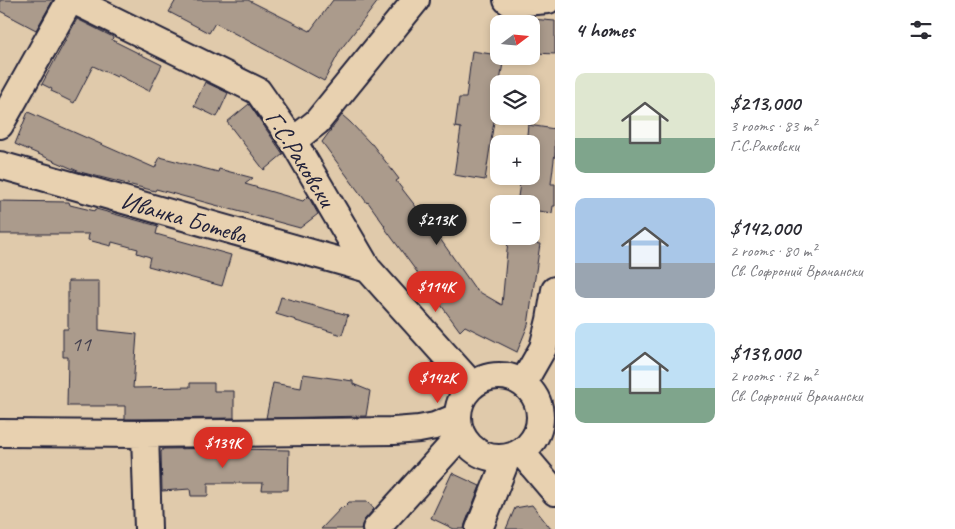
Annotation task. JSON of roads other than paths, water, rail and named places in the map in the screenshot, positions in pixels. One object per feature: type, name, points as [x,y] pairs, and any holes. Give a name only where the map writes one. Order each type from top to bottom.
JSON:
[{"type":"street","points":[[0,125],[71,0]]},
{"type":"street","name":"Г.С.Раковски","points":[[71,0],[258,91],[293,141],[368,269],[472,385]]},
{"type":"street","points":[[293,141],[317,122],[416,0]]},
{"type":"street","points":[[507,0],[511,3],[548,0]]},
{"type":"street","name":"Иванка Ботева","points":[[0,165],[368,269]]},
{"type":"street","points":[[539,394],[503,376],[492,376],[472,385],[464,394],[459,405],[459,426],[468,445],[476,452],[496,459],[514,455],[533,442],[539,430],[539,394],[543,348],[555,290]]},
{"type":"street","points":[[0,433],[394,432],[459,426]]},
{"type":"street","points":[[376,529],[459,426]]},
{"type":"street","points":[[145,434],[148,529]]},
{"type":"street","points":[[514,455],[555,492]]},
{"type":"street","points":[[480,529],[514,455]]}]
